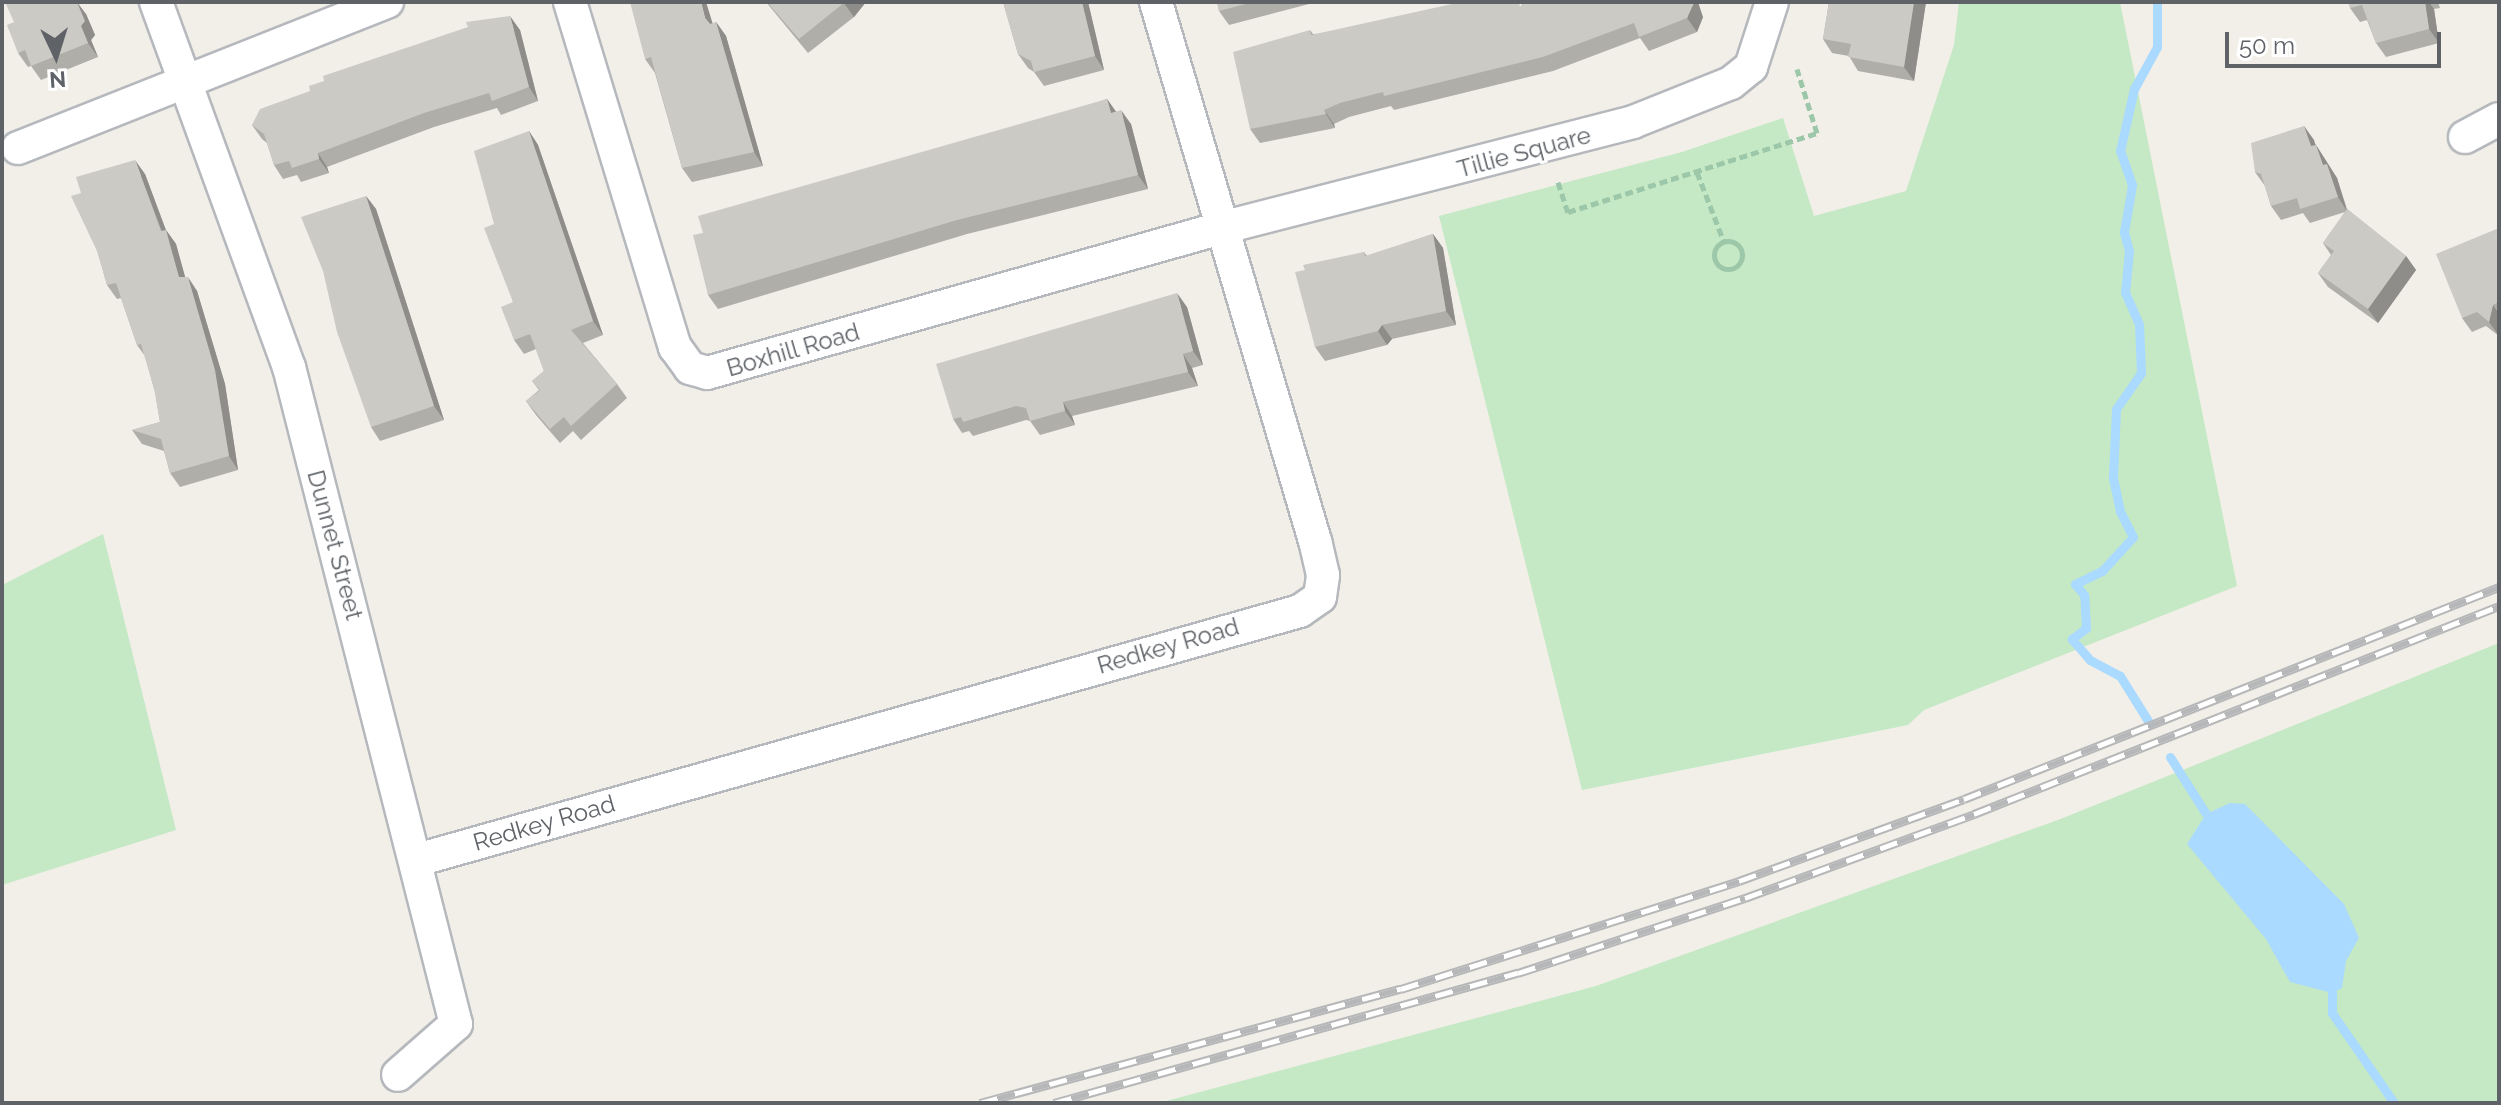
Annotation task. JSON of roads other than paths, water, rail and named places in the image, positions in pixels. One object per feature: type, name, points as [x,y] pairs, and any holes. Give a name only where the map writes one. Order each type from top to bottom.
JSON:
[{"type":"street","name":"Dunnet Street","points":[[156,2],[289,367],[417,860],[456,1024],[398,1075]]},
{"type":"street","points":[[18,148],[387,2]]},
{"type":"street","name":"Boxhill Road","points":[[570,2],[675,347],[690,368],[707,373],[730,368],[1221,228]]},
{"type":"street","name":"Redkey Road","points":[[417,860],[1300,611],[1320,597],[1323,575],[1315,541],[1156,2]]},
{"type":"street","name":"Tillie Square","points":[[1221,228],[1572,140],[1692,100],[1731,83],[1751,67],[1772,2]]},
{"type":"street","points":[[2465,137],[2499,119]]},
{"type":"water","points":[[2230,803],[2245,804],[2344,904],[2359,938],[2346,961],[2342,988],[2332,993],[2290,982],[2266,939],[2187,844],[2206,814]]},
{"type":"waterway","points":[[2150,724],[2120,676],[2090,660],[2072,639],[2086,628],[2084,595],[2075,584],[2102,571],[2133,537],[2120,511],[2113,478],[2116,409],[2141,373],[2139,324],[2125,293],[2129,251],[2124,232],[2132,185],[2120,151],[2134,89],[2157,47],[2157,2]]},
{"type":"waterway","points":[[2170,757],[2206,814]]},
{"type":"waterway","points":[[2332,993],[2332,1013],[2394,1103]]},
{"type":"railway","points":[[980,1103],[1401,989],[1739,881],[1964,799],[2499,587]]},
{"type":"railway","points":[[1054,1103],[1518,973],[1745,898],[1974,814],[2499,606]]}]
